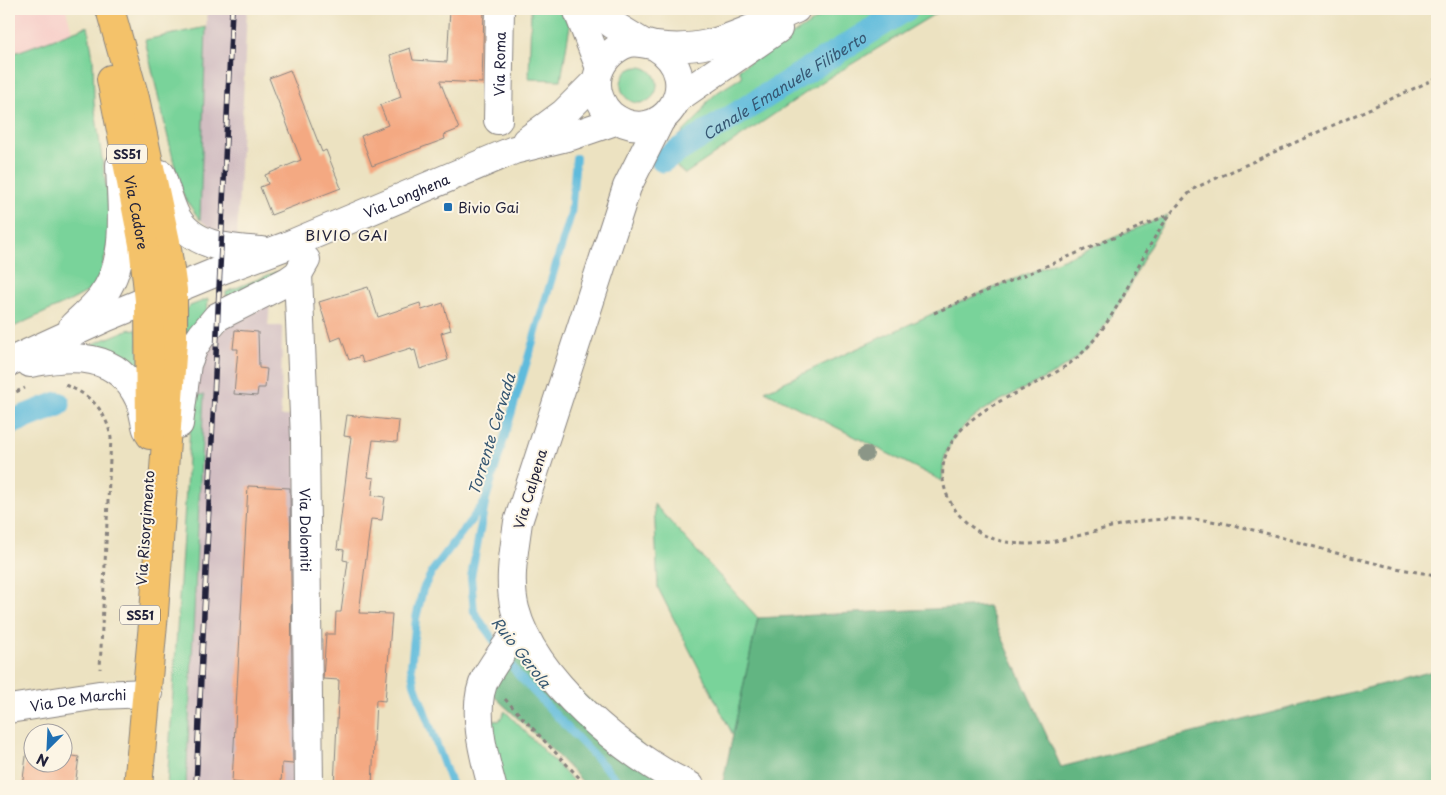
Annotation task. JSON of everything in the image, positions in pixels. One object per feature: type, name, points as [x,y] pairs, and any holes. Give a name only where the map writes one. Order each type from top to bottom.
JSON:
[{"type":"main road","name":"Via Cadore","points":[[96,9],[127,105]]},
{"type":"main road","name":"Via Cadore","points":[[110,9],[127,105],[144,244],[161,295]]},
{"type":"main road","name":"Via Risorgimento","points":[[138,786],[150,444],[161,295]]},
{"type":"main road","name":"Via Risorgimento","points":[[131,786],[141,692],[154,613],[173,341],[161,295]]},
{"type":"street","name":"Via Roma","points":[[498,120],[500,9]]},
{"type":"street","points":[[577,9],[598,74],[602,103],[623,122]]},
{"type":"street","points":[[594,9],[612,24],[666,52],[676,67],[680,85],[678,98],[671,110],[661,119]]},
{"type":"street","name":"Via Longhena","points":[[514,150],[564,113],[598,74],[607,57],[617,48],[630,43],[686,47],[706,45],[796,9]]},
{"type":"street","points":[[678,98],[806,9]]},
{"type":"street","name":"Via Longhena","points":[[127,105],[174,213],[182,225],[192,234],[220,248],[271,252]]},
{"type":"street","name":"Via Longhena","points":[[60,339],[100,299],[112,279],[120,255],[127,105]]},
{"type":"street","name":"Via Longhena","points":[[9,362],[161,295],[271,252],[514,150],[623,122],[640,126],[661,119]]},
{"type":"street","name":"Via Calpena","points":[[661,119],[627,187],[518,522],[512,569],[516,632],[532,648],[548,671],[577,704],[618,742],[666,775],[690,786]]},
{"type":"street","name":"Via Calpena","points":[[623,122],[627,187]]},
{"type":"street","points":[[298,274],[322,231]]},
{"type":"street","name":"Via Risorgimento","points":[[154,613],[187,364],[194,347],[217,316],[288,281],[298,274]]},
{"type":"street","name":"Via Dolomiti","points":[[298,274],[305,439],[309,786]]},
{"type":"street","points":[[9,366],[71,356],[84,357],[111,368],[121,376],[139,399],[150,444]]},
{"type":"street","points":[[492,786],[486,764],[479,713],[485,678],[516,632]]},
{"type":"street","name":"Via De Marchi","points":[[9,709],[99,695],[141,692]]},
{"type":"path","points":[[1437,78],[1213,178],[1195,188],[1168,215],[1109,321],[1083,352],[1070,363],[983,412],[957,436],[947,450],[943,464],[942,481],[947,496],[956,512],[970,526],[988,537],[1008,543],[1029,545],[1051,542],[1132,523],[1186,519],[1246,528],[1400,569],[1437,575]]},
{"type":"path","points":[[934,313],[1168,215]]},
{"type":"path","points":[[58,384],[77,390],[98,405],[106,417],[111,438],[99,695]]},
{"type":"path","points":[[9,394],[31,386]]},
{"type":"path","points":[[501,694],[587,786]]},
{"type":"shaded area","points":[[9,9],[66,9],[72,32],[9,55]]},
{"type":"shaded area","points":[[207,9],[247,9],[237,237],[213,230],[200,220]]},
{"type":"shaded area","points":[[270,304],[268,326],[282,326],[281,416],[294,416],[309,786],[186,786],[204,396],[192,395],[200,357],[226,327]]},
{"type":"green space","points":[[531,9],[560,9],[570,25],[561,80],[529,79]]},
{"type":"green space","points":[[833,9],[943,9],[822,82],[685,174],[662,153],[699,116],[707,102],[718,92],[742,77],[739,69]]},
{"type":"green space","points":[[88,26],[93,59],[94,103],[112,228],[99,281],[87,292],[72,300],[9,329],[9,55]]},
{"type":"green space","points":[[206,27],[200,220],[184,197],[178,180],[145,40]]},
{"type":"green space","points":[[639,67],[646,68],[652,72],[656,78],[656,92],[652,98],[646,102],[639,103],[632,102],[626,98],[622,92],[621,85],[622,78],[626,72],[632,68]]},
{"type":"green space","points":[[1168,215],[1119,303],[1097,336],[1084,351],[1068,364],[990,407],[972,419],[957,433],[947,451],[942,481],[765,391],[934,313]]},
{"type":"green space","points":[[277,273],[227,302],[226,292]]},
{"type":"green space","points":[[208,299],[207,314],[185,346],[186,310],[190,306]]},
{"type":"green space","points":[[130,329],[137,330],[141,380],[88,346]]},
{"type":"green space","points":[[192,395],[204,395],[186,786],[167,786]]},
{"type":"green space","points":[[654,504],[758,618],[733,735],[658,588]]},
{"type":"green space","points":[[988,606],[1061,767],[1437,670],[1437,786],[722,786],[758,618]]},
{"type":"green space","points":[[522,630],[532,650],[688,786],[587,786],[551,749],[485,688]]},
{"type":"green space","points":[[505,711],[578,786],[503,786],[490,720],[499,721]]},
{"type":"building","points":[[450,9],[484,9],[482,83],[440,81],[459,129],[444,135],[445,139],[372,166],[361,136],[388,125],[380,105],[401,97],[390,55],[410,48],[413,60],[447,62]]},
{"type":"building","points":[[290,70],[322,152],[326,150],[341,188],[271,215],[260,187],[268,184],[265,175],[301,160],[269,78]]},
{"type":"building","points":[[368,287],[378,317],[420,303],[422,310],[443,303],[451,330],[441,333],[448,360],[420,369],[415,350],[412,351],[411,348],[363,363],[361,356],[349,360],[341,337],[331,341],[319,302]]},
{"type":"building","points":[[235,330],[258,332],[259,368],[267,369],[265,388],[258,388],[257,396],[234,394],[238,349],[233,349]]},
{"type":"building","points":[[347,415],[399,421],[397,442],[373,440],[368,477],[374,478],[372,495],[385,497],[382,520],[371,519],[359,613],[392,614],[385,701],[376,700],[372,786],[334,786],[339,680],[323,679],[326,634],[335,634],[336,612],[341,612],[348,561],[343,560],[344,550],[337,549],[351,437],[344,436]]},
{"type":"building","points":[[248,486],[290,488],[293,764],[282,763],[281,786],[242,786],[243,783],[232,782]]},
{"type":"building","points":[[72,756],[79,757],[75,786],[22,786],[24,772],[72,772]]},
{"type":"waterway","name":"Canale Emanuele Filiberto","points":[[663,160],[906,9]]},
{"type":"waterway","name":"Torrente Cervada","points":[[452,786],[414,683],[411,667],[416,618],[423,589],[433,570],[485,502],[571,214],[576,158]]},
{"type":"waterway","name":"Canale Emanuele Filiberto","points":[[9,423],[58,404]]},
{"type":"waterway","name":"Ruio Gerola","points":[[485,504],[471,577],[474,612],[499,648]]},
{"type":"waterway","name":"Ruio Gerola","points":[[506,657],[518,675],[618,781],[627,786]]},
{"type":"railway","points":[[196,786],[232,9]]},
{"type":"place","name":"Bivio Gai","points":[[448,207]]},
{"type":"district","name":"BIVIO GAI","points":[[347,234]]}]
